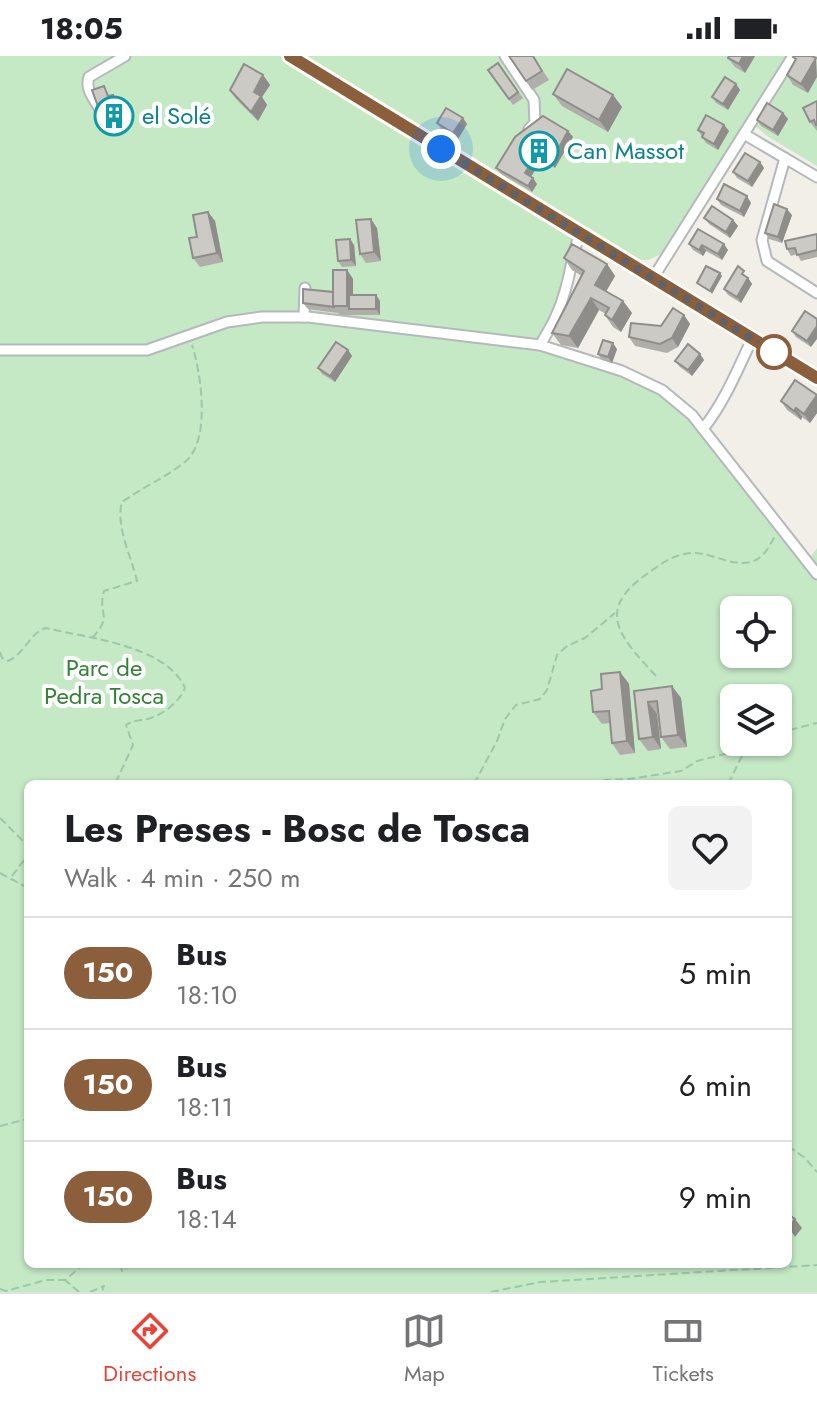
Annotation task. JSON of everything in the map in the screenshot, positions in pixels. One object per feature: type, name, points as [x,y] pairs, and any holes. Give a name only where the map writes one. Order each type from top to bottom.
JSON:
[{"type":"main road","points":[[290,56],[495,173],[580,234],[817,378]]},
{"type":"street","points":[[99,108],[90,94],[89,77],[125,56]]},
{"type":"street","points":[[505,56],[534,100],[535,123],[524,133]]},
{"type":"street","points":[[653,278],[793,56]]},
{"type":"street","points":[[744,134],[817,177]]},
{"type":"street","points":[[785,158],[762,240],[763,249],[767,261],[817,293]]},
{"type":"street","points":[[540,345],[556,320],[580,234]]},
{"type":"street","points":[[304,317],[305,288]]},
{"type":"street","points":[[0,350],[147,350],[227,322],[262,317],[304,317],[540,345],[622,371],[662,390],[692,415],[817,574]]},
{"type":"street","points":[[703,429],[735,378],[752,339]]},
{"type":"path","points":[[92,638],[103,627],[101,599],[104,591],[137,581],[122,523],[122,502],[189,459],[201,431],[195,360],[188,337]]},
{"type":"path","points":[[656,676],[620,632],[617,605],[636,582],[668,559],[687,553],[702,553],[738,564],[755,561],[767,552],[776,536],[777,523]]},
{"type":"path","points":[[476,780],[505,719],[516,705],[540,699],[547,690],[557,655],[616,613]]},
{"type":"path","points":[[0,652],[1,659],[8,661],[15,658],[36,631],[46,628],[135,648],[173,671],[185,688],[162,713],[126,725],[133,745],[117,780]]},
{"type":"path","points":[[792,729],[817,723]]},
{"type":"path","points":[[602,780],[681,771],[697,761],[720,755]]},
{"type":"path","points":[[730,780],[742,756]]},
{"type":"path","points":[[0,818],[24,842]]},
{"type":"path","points":[[12,877],[24,860]]},
{"type":"path","points":[[0,873],[24,885]]},
{"type":"path","points":[[0,1126],[24,1120]]},
{"type":"path","points":[[792,1149],[817,1172]]},
{"type":"path","points":[[792,1267],[817,1265]]},
{"type":"path","points":[[0,1289],[6,1291],[46,1280],[65,1280],[79,1268]]},
{"type":"path","points":[[491,1292],[540,1282],[768,1268]]},
{"type":"path","points":[[65,1280],[79,1292]]},
{"type":"path","points":[[90,1292],[104,1286],[102,1292]]},
{"type":"green space","name":"Parc de Pedra Tosca","points":[[0,56],[817,56],[817,166],[767,136],[747,119],[665,252],[648,260],[638,260],[578,224],[569,300],[542,343],[644,377],[706,428],[810,558],[817,548],[817,1292],[0,1292]]},
{"type":"building","points":[[509,56],[533,56],[542,71],[526,81]]},
{"type":"building","points":[[729,56],[743,56],[739,64]]},
{"type":"building","points":[[794,56],[816,58],[801,84],[787,75],[796,59]]},
{"type":"building","points":[[498,63],[518,92],[509,99],[488,70]]},
{"type":"building","points":[[244,64],[263,75],[254,92],[261,96],[251,112],[230,90]]},
{"type":"building","points":[[567,69],[613,95],[599,120],[553,94]]},
{"type":"building","points":[[725,77],[736,84],[723,104],[712,97]]},
{"type":"building","points":[[104,86],[108,96],[113,95],[121,117],[104,123],[92,90]]},
{"type":"building","points":[[817,101],[816,125],[814,120],[810,122],[803,108]]},
{"type":"building","points":[[767,103],[783,113],[773,130],[757,120]]},
{"type":"building","points":[[446,108],[463,118],[453,133],[437,123]]},
{"type":"building","points":[[706,115],[724,125],[714,144],[702,137],[704,133],[698,130]]},
{"type":"building","name":"Can Massot","points":[[543,116],[568,131],[551,162],[537,154],[525,173],[533,178],[528,186],[496,168],[515,137]]},
{"type":"building","points":[[745,153],[760,162],[748,181],[733,172]]},
{"type":"building","points":[[724,184],[747,196],[740,211],[717,199]]},
{"type":"building","points":[[774,204],[787,209],[778,237],[765,233]]},
{"type":"building","points":[[712,206],[733,220],[726,232],[704,218]]},
{"type":"building","points":[[208,212],[217,253],[193,258],[189,238],[197,237],[193,215]]},
{"type":"building","points":[[371,219],[374,252],[360,254],[356,220]]},
{"type":"building","points":[[698,229],[724,244],[718,254],[702,245],[699,250],[689,244]]},
{"type":"building","points":[[817,234],[817,250],[797,255],[795,248],[787,249],[785,241]]},
{"type":"building","points":[[350,239],[351,260],[338,261],[336,240]]},
{"type":"building","points":[[572,244],[607,264],[595,285],[623,301],[612,320],[605,315],[609,308],[591,298],[569,336],[552,333],[584,271],[564,258]]},
{"type":"building","points":[[706,266],[720,273],[710,291],[697,283]]},
{"type":"building","points":[[738,266],[748,278],[737,297],[724,289]]},
{"type":"building","points":[[333,270],[347,270],[347,306],[333,306]]},
{"type":"building","points":[[303,289],[333,292],[335,307],[303,303]]},
{"type":"building","points":[[349,295],[376,295],[376,309],[349,309]]},
{"type":"building","points":[[673,308],[684,315],[672,338],[660,344],[629,337],[631,323],[661,326]]},
{"type":"building","points":[[805,311],[817,319],[817,326],[807,341],[792,331]]},
{"type":"building","points":[[603,340],[613,343],[608,357],[598,354]]},
{"type":"building","points":[[336,342],[348,350],[330,376],[318,368]]},
{"type":"building","points":[[688,344],[700,354],[688,370],[675,361]]},
{"type":"building","points":[[795,380],[817,395],[804,414],[781,401]]},
{"type":"building","points":[[620,672],[627,741],[612,743],[609,711],[593,712],[591,691],[602,689],[601,674]]},
{"type":"building","points":[[672,686],[678,735],[661,737],[657,701],[648,702],[653,737],[639,739],[634,691]]},
{"type":"bus line","name":"150","points":[[290,56],[817,378]]},
{"type":"place","name":"el Solé","points":[[114,116]]},
{"type":"place","name":"Can Massot","points":[[539,151]]},
{"type":"route","points":[[441,149],[774,352]]}]
